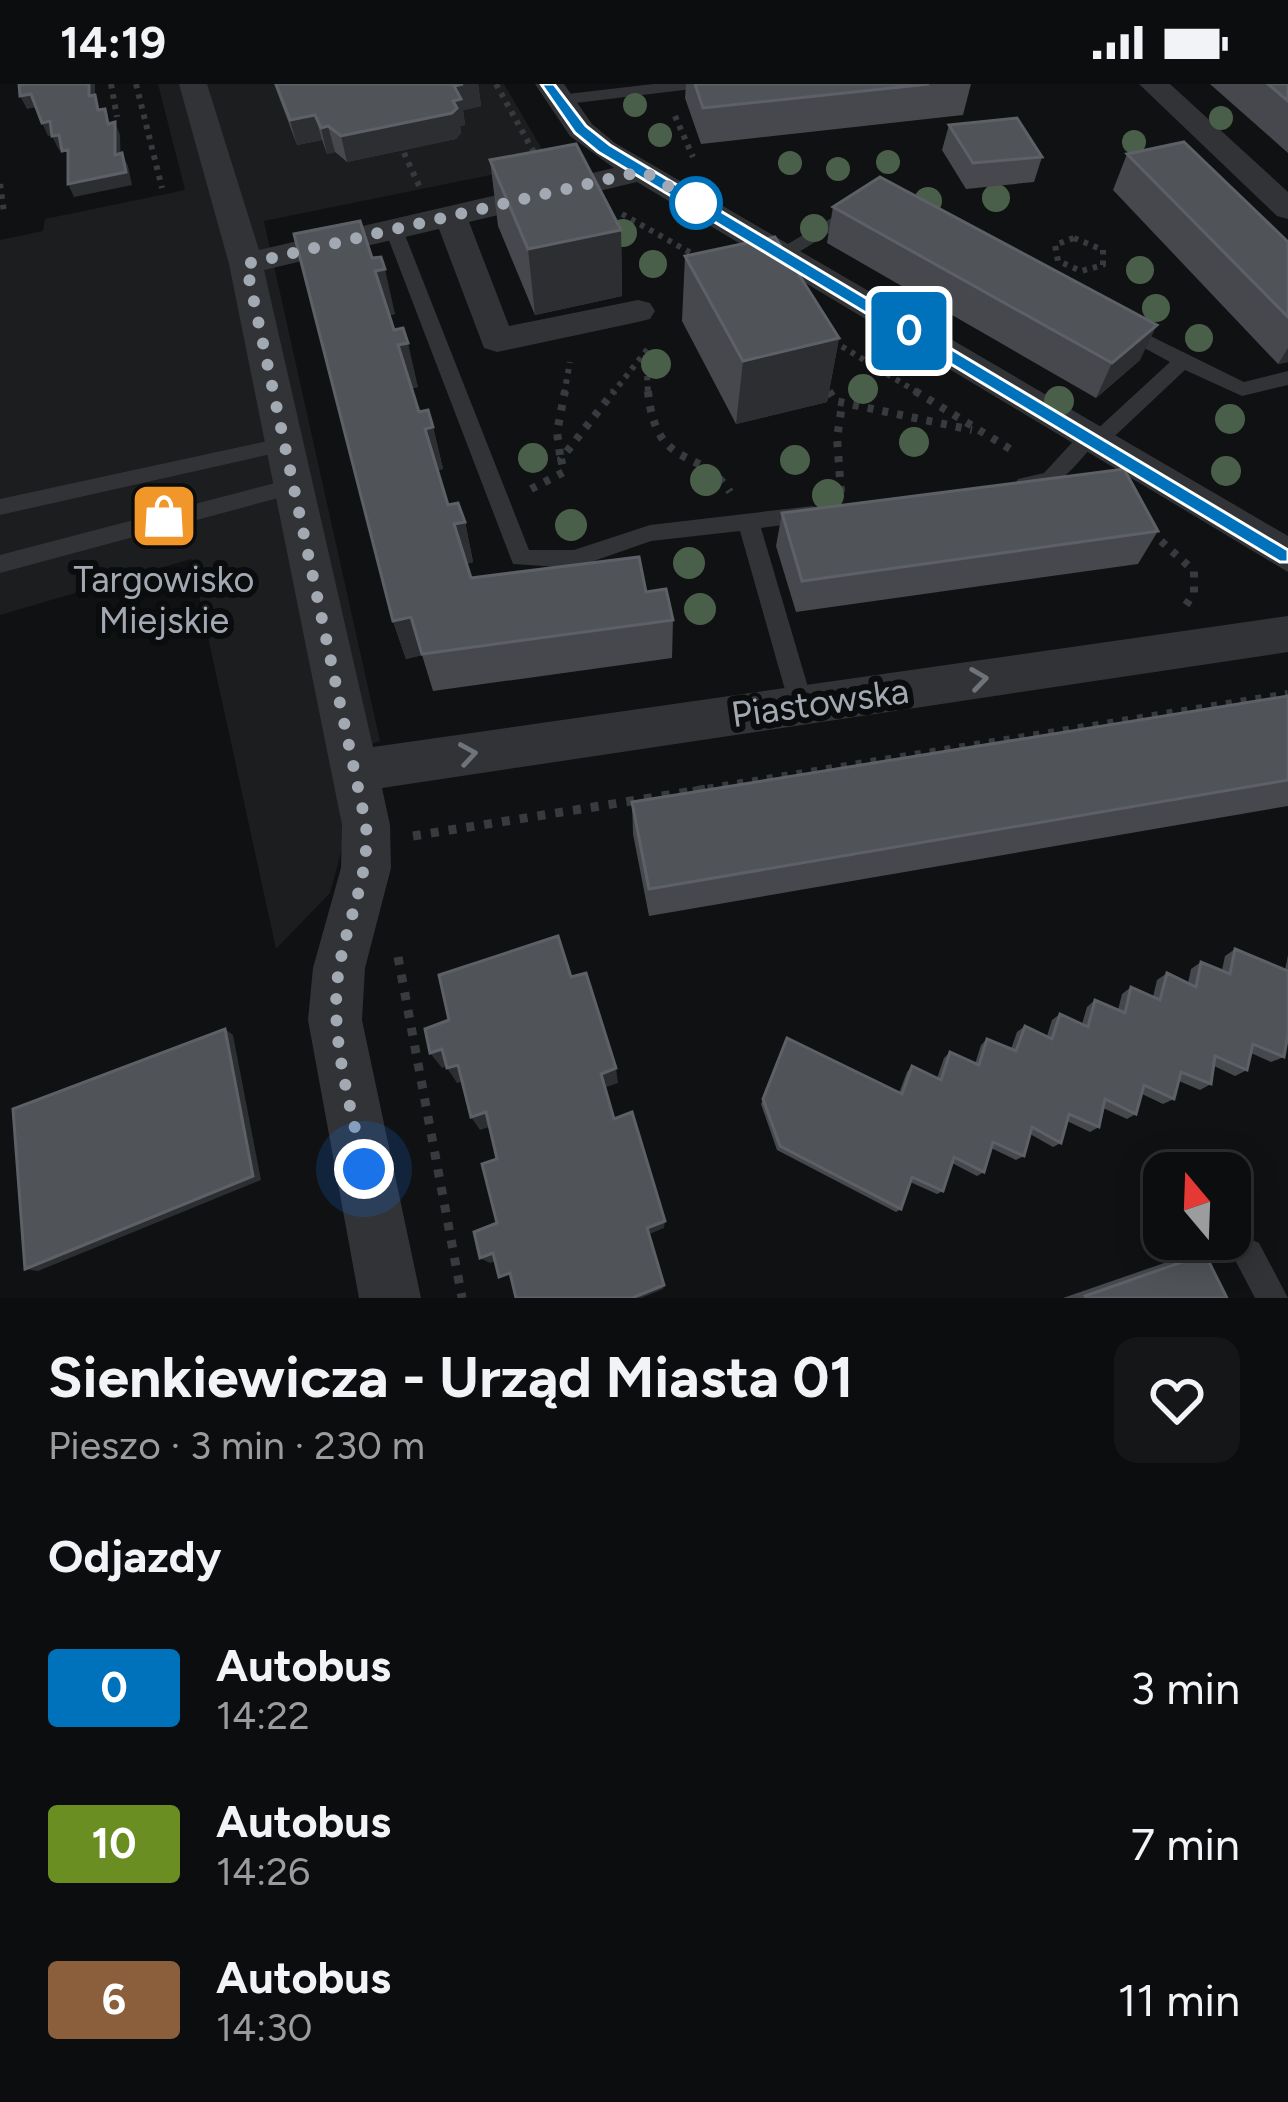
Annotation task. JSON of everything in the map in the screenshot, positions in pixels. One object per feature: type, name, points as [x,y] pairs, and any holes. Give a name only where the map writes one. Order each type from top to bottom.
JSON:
[{"type":"street","points":[[193,84],[246,264],[368,848],[339,968],[335,1020],[390,1298]]},
{"type":"street","points":[[1153,84],[1288,209]]},
{"type":"street","points":[[571,91],[591,140],[1288,556]]},
{"type":"street","points":[[246,264],[643,171]]},
{"type":"street","points":[[451,217],[497,340],[649,323]]},
{"type":"street","name":"Piastowska","points":[[352,771],[1288,634]]},
{"type":"lane","points":[[571,91],[692,84]]},
{"type":"lane","points":[[782,255],[876,195]]},
{"type":"lane","points":[[394,230],[515,552],[530,561],[574,559],[650,533],[840,505]]},
{"type":"lane","points":[[1103,318],[1242,389],[1288,378]]},
{"type":"lane","points":[[992,490],[1045,482],[1056,475],[1183,361]]},
{"type":"lane","points":[[0,507],[282,445]]},
{"type":"lane","points":[[0,564],[290,487]]},
{"type":"lane","points":[[748,522],[801,704]]},
{"type":"lane","points":[[1251,1259],[1273,1298]]},
{"type":"path","points":[[111,84],[117,117]]},
{"type":"path","points":[[136,84],[162,188]]},
{"type":"path","points":[[496,84],[539,162]]},
{"type":"path","points":[[668,98],[690,154],[705,166]]},
{"type":"path","points":[[0,184],[4,212]]},
{"type":"path","points":[[607,208],[707,262]]},
{"type":"path","points":[[1041,268],[1058,261],[1090,271],[1103,265],[1106,255],[1098,245],[1074,238],[1055,245],[1058,261]]},
{"type":"path","points":[[495,497],[545,486],[564,472],[561,460],[649,323]]},
{"type":"path","points":[[815,330],[1056,475]]},
{"type":"path","points":[[560,455],[557,432],[570,349]]},
{"type":"path","points":[[646,356],[647,393],[659,442],[687,467],[719,475],[748,522]]},
{"type":"path","points":[[824,382],[835,401],[981,432]]},
{"type":"path","points":[[840,505],[836,470],[842,405]]},
{"type":"path","points":[[409,856],[413,836],[1288,694]]},
{"type":"path","points":[[395,940],[462,1298]]},
{"type":"shaded area","name":"Targowisko Miejskie","points":[[158,84],[274,84],[297,144],[322,140],[327,153],[335,152],[347,162],[456,139],[458,111],[469,84],[504,84],[550,163],[264,221],[380,741],[332,760],[344,841],[330,893],[276,949],[191,559],[0,615],[0,240],[43,231],[45,219],[185,190]]},
{"type":"building","points":[[19,84],[89,84],[89,96],[95,95],[98,110],[105,109],[108,124],[115,122],[115,155],[122,153],[126,172],[68,184],[68,150],[62,151],[59,135],[52,136],[50,121],[42,123],[31,94],[20,96]]},
{"type":"building","points":[[276,84],[463,84],[454,86],[461,99],[453,101],[457,108],[452,113],[341,136],[328,126],[321,128],[315,115],[290,120]]},
{"type":"building","points":[[695,84],[929,84],[703,108]]},
{"type":"building","points":[[1268,84],[1288,84],[1288,101]]},
{"type":"building","points":[[1017,118],[1042,157],[973,163],[949,125]]},
{"type":"building","points":[[1184,142],[1288,242],[1288,317],[1127,154]]},
{"type":"building","points":[[576,144],[621,230],[528,249],[490,160]]},
{"type":"building","points":[[880,177],[1157,325],[1112,363],[833,207]]},
{"type":"building","points":[[360,221],[372,258],[381,257],[385,269],[375,271],[394,330],[403,328],[408,343],[398,345],[419,412],[428,410],[433,427],[425,429],[448,505],[458,503],[465,522],[454,524],[471,578],[639,557],[646,592],[666,589],[673,620],[422,654],[411,617],[393,621],[294,234]]},
{"type":"building","points":[[775,237],[839,338],[743,361],[685,256]]},
{"type":"building","points":[[1124,469],[1158,531],[802,581],[782,513]]},
{"type":"building","points":[[1288,696],[1288,780],[649,889],[632,802]]},
{"type":"building","points":[[558,936],[571,977],[586,973],[616,1068],[601,1074],[614,1119],[632,1112],[665,1221],[647,1228],[664,1285],[632,1298],[516,1298],[510,1273],[499,1277],[493,1253],[480,1258],[474,1232],[497,1223],[482,1164],[497,1159],[486,1112],[471,1117],[458,1065],[447,1068],[442,1049],[430,1053],[425,1029],[449,1020],[439,975]]},
{"type":"building","points":[[1235,949],[1288,971],[1284,1057],[1253,1044],[1247,1070],[1215,1056],[1211,1084],[1181,1072],[1174,1099],[1144,1085],[1136,1114],[1105,1099],[1099,1127],[1069,1114],[1061,1143],[1032,1127],[1024,1156],[993,1142],[984,1172],[954,1157],[943,1191],[912,1177],[901,1209],[780,1146],[763,1099],[787,1038],[902,1094],[912,1066],[941,1080],[950,1052],[979,1065],[987,1039],[1016,1051],[1025,1026],[1052,1039],[1060,1014],[1088,1027],[1095,1000],[1125,1013],[1131,987],[1160,1000],[1167,973],[1196,987],[1201,962],[1230,974]]},
{"type":"building","points":[[225,1029],[253,1176],[25,1269],[13,1109]]},
{"type":"building","points":[[1188,1260],[1208,1260],[1227,1298],[1086,1298]]},
{"type":"bus line","name":"0","points":[[549,84],[580,130],[604,149],[1288,556]]},
{"type":"place","name":"Targowisko Miejskie","points":[[164,516]]},
{"type":"route","points":[[364,1169],[335,1020],[339,968],[366,868],[366,825],[290,487],[246,264],[643,171],[696,203]]}]
